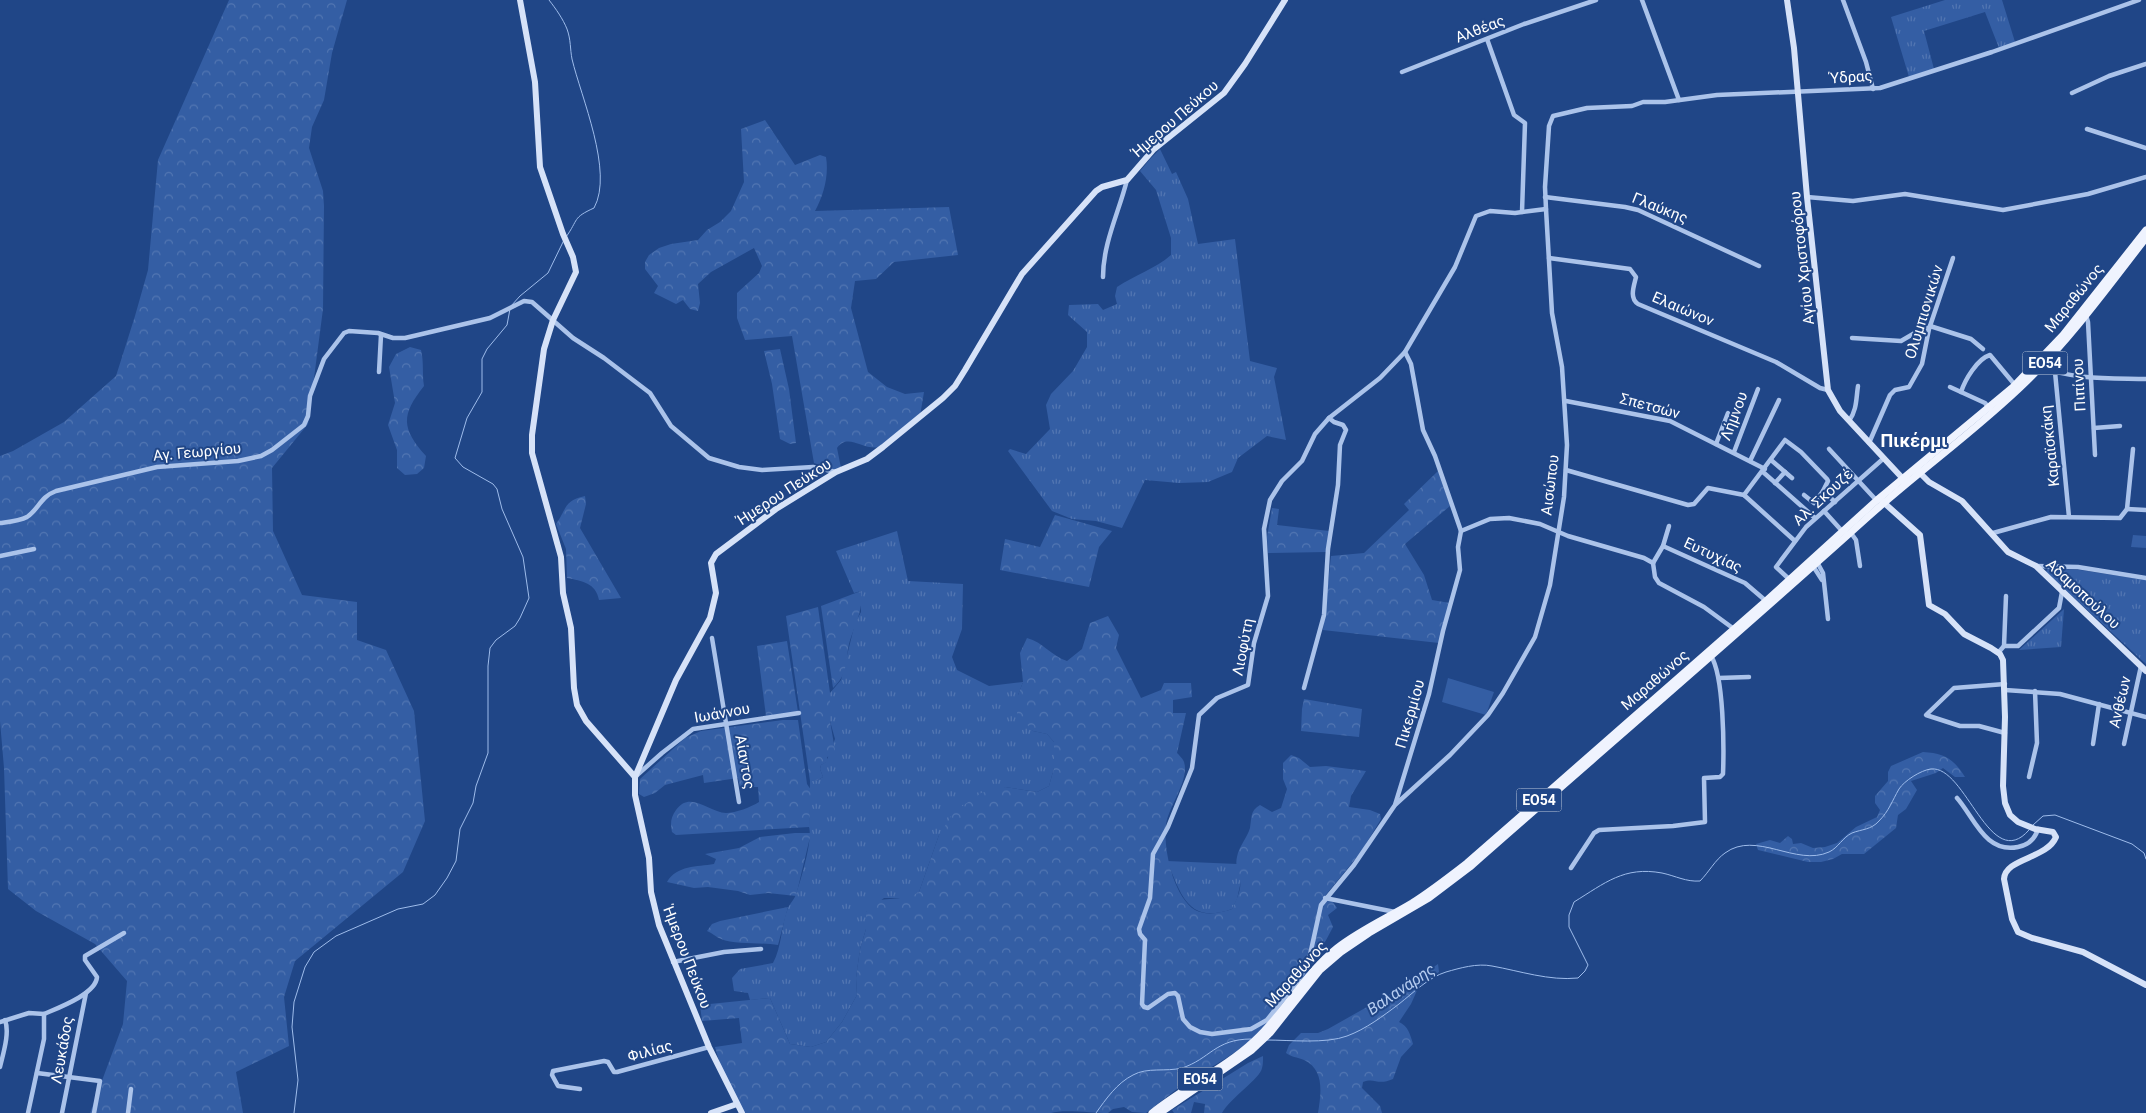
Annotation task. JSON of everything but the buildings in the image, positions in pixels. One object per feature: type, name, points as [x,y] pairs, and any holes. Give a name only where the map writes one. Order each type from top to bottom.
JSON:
[{"type":"main road","name":"Μαραθώνος","points":[[1920,469],[2015,385],[2063,335],[2146,230]]},
{"type":"main road","name":"Μαραθώνος","points":[[1160,1113],[1251,1048],[1333,958],[1362,937],[1423,902],[1453,881],[1711,656],[1813,562],[1842,531],[1977,426],[2041,367],[2086,315],[2146,238]]},
{"type":"main road","name":"Μαραθώνος","points":[[1268,1031],[1324,959],[1349,939],[1434,888],[1462,867],[1789,579],[1851,533],[1880,502]]},
{"type":"main road","name":"Μαραθώνος","points":[[1152,1113],[1251,1048]]},
{"type":"street","points":[[520,0],[534,82],[540,167],[575,263],[575,277],[553,320],[541,362],[532,453],[561,557],[564,604],[570,628],[575,697],[580,713],[635,777]]},
{"type":"street","name":"Ήμερου Πεύκου","points":[[742,1113],[709,1047],[659,925],[650,892],[649,858],[635,795],[635,777],[676,680],[710,618],[716,593],[710,569],[713,558],[762,518],[836,472],[867,459],[944,398],[955,386],[1027,268],[1051,244],[1096,191],[1102,187],[1127,180],[1153,150],[1224,93],[1241,71],[1284,0]]},
{"type":"street","name":"Αλθέας","points":[[1402,72],[1596,0]]},
{"type":"street","points":[[1642,0],[1679,100]]},
{"type":"street","name":"Αγίου Χριστοφόρου","points":[[1787,0],[1828,390],[1836,406],[1905,481]]},
{"type":"street","points":[[1843,0],[1873,89]]},
{"type":"street","name":"Ύδρας","points":[[1553,116],[1587,108],[1632,106],[1643,102],[1717,95],[1873,89],[1992,52],[2139,0]]},
{"type":"street","points":[[1487,39],[1514,115],[1525,123],[1522,212]]},
{"type":"street","points":[[2072,93],[2110,76],[2146,64]]},
{"type":"street","name":"Αισώπου","points":[[1395,805],[1450,755],[1488,715],[1535,637],[1550,585],[1557,531],[1564,497],[1566,470],[1566,401],[1561,360],[1553,321],[1545,197],[1549,126],[1553,116]]},
{"type":"street","points":[[2087,128],[2146,148]]},
{"type":"street","points":[[1808,197],[1853,201],[1905,194],[1978,208],[2014,210],[2088,194],[2146,177]]},
{"type":"street","points":[[1103,277],[1105,253],[1127,180]]},
{"type":"street","name":"Γλαύκης","points":[[1545,197],[1638,210],[1759,266]]},
{"type":"street","points":[[1304,688],[1324,615],[1328,549],[1338,485],[1340,445],[1346,430],[1343,425],[1329,418],[1380,378],[1405,352],[1455,267],[1476,216],[1490,211],[1522,212],[1546,209]]},
{"type":"street","name":"Ελαιώνον","points":[[1549,258],[1630,270],[1636,277],[1632,296],[1638,304],[1776,362],[1820,388],[1828,390]]},
{"type":"street","name":"Ολυμπιονικών","points":[[1869,442],[1890,395],[1895,390],[1910,387],[1920,369],[1930,328],[1953,258]]},
{"type":"street","name":"Αγ. Γεωργίου","points":[[0,523],[25,518],[31,514],[42,499],[56,491],[157,467],[238,461],[266,453],[304,425],[308,416],[310,396],[324,359],[342,335],[349,331],[393,338],[406,338],[490,318],[509,307],[528,301],[532,302],[553,320]]},
{"type":"street","name":"Πιπίνου","points":[[2086,315],[2088,322],[2095,455]]},
{"type":"street","points":[[553,320],[573,338],[604,358],[650,393],[671,426],[709,458],[739,467],[762,470],[813,467],[836,472]]},
{"type":"street","points":[[1852,338],[1900,341],[1925,327],[1971,339],[1983,349]]},
{"type":"street","points":[[379,372],[382,335]]},
{"type":"street","name":"Πικερμίου","points":[[1146,1008],[1168,994],[1175,993],[1178,996],[1183,1019],[1195,1030],[1212,1034],[1251,1029],[1262,1024],[1299,979],[1311,956],[1318,912],[1325,898],[1354,864],[1395,805],[1430,694],[1443,631],[1454,596],[1460,570],[1458,547],[1461,531],[1435,456],[1423,430],[1411,364],[1405,352]]},
{"type":"street","points":[[1961,392],[1967,378],[1985,357],[1990,355],[2015,385]]},
{"type":"street","points":[[2041,367],[2055,372],[2091,378],[2146,380]]},
{"type":"street","name":"Καραϊσκάκη","points":[[2055,372],[2069,516]]},
{"type":"street","points":[[1849,421],[1856,410],[1855,403],[1858,386]]},
{"type":"street","points":[[1950,387],[1984,402],[1990,408]]},
{"type":"street","name":"Λήμνου","points":[[1734,452],[1758,389]]},
{"type":"street","points":[[1750,461],[1779,400]]},
{"type":"street","name":"Σπετσών","points":[[1566,401],[1670,421],[1734,452],[1764,470],[1815,518]]},
{"type":"street","points":[[1716,444],[1728,413]]},
{"type":"street","name":"Λιοφύτη","points":[[1146,1008],[1142,1004],[1145,940],[1139,932],[1150,898],[1153,854],[1168,827],[1192,768],[1199,715],[1217,698],[1248,685],[1254,642],[1268,596],[1264,536],[1270,500],[1282,482],[1302,461],[1313,436],[1329,418]]},
{"type":"street","points":[[2094,428],[2120,426]]},
{"type":"street","points":[[1744,495],[1783,442],[1787,441],[1801,452],[1828,481],[1814,503],[1804,495]]},
{"type":"street","points":[[1829,448],[1880,502],[1920,535],[1929,605],[1948,616],[1967,636],[1998,653],[2003,660],[2005,687],[2003,786],[2005,804],[2012,818],[2030,827],[2055,833],[2055,840],[2042,852],[2010,866],[2004,876],[2012,919],[2016,930],[2027,936],[2089,954],[2146,985]]},
{"type":"street","points":[[1993,533],[2045,518],[2069,516],[2119,519],[2127,509],[2133,449]]},
{"type":"street","name":"Αλ. Σκουζέ","points":[[1789,579],[1776,567],[1795,541],[1815,518],[1884,458]]},
{"type":"street","points":[[1771,460],[1792,478]]},
{"type":"street","name":"Αδαμοπούλου","points":[[1920,469],[1932,483],[1960,500],[1993,533],[2008,552],[2036,566],[2144,668]]},
{"type":"street","points":[[1566,470],[1688,505],[1694,504],[1708,488],[1744,495],[1795,541]]},
{"type":"street","points":[[1776,483],[1784,472]]},
{"type":"street","points":[[1822,491],[1835,502]]},
{"type":"street","points":[[2127,509],[2146,510]]},
{"type":"street","points":[[1824,511],[1842,531]]},
{"type":"street","points":[[1461,531],[1496,517],[1528,522],[1568,536],[1644,558],[1653,563],[1655,577],[1659,582],[1704,606],[1734,629]]},
{"type":"street","points":[[1663,546],[1669,526]]},
{"type":"street","points":[[1851,533],[1856,541],[1860,566]]},
{"type":"street","name":"Ευτυχίας","points":[[1653,563],[1663,546],[1745,583],[1766,601]]},
{"type":"street","points":[[0,556],[34,549]]},
{"type":"street","points":[[1813,562],[1824,584],[1828,619]]},
{"type":"street","points":[[2036,566],[2078,567],[2146,578]]},
{"type":"street","points":[[2004,646],[2018,646],[2059,608],[2062,592]]},
{"type":"street","points":[[1998,653],[2004,646],[2006,596]]},
{"type":"street","name":"Αίαντος","points":[[712,638],[739,802]]},
{"type":"street","points":[[1571,868],[1594,833],[1599,830],[1704,823],[1706,820],[1704,778],[1721,777],[1723,774],[1724,748],[1719,678],[1711,656]]},
{"type":"street","name":"Ανθέων","points":[[2124,744],[2130,712],[2144,668]]},
{"type":"street","points":[[1719,678],[1749,677]]},
{"type":"street","points":[[2005,733],[1979,726],[1960,726],[1926,716],[1954,688],[2005,687],[2060,694],[2146,716]]},
{"type":"street","points":[[2029,777],[2037,743],[2035,691]]},
{"type":"street","points":[[2093,744],[2099,704]]},
{"type":"street","name":"Ιωάννου","points":[[635,777],[690,730],[702,726],[799,713]]},
{"type":"street","points":[[1957,798],[1979,831],[1996,844],[2010,848],[2021,846],[2033,838],[2038,829]]},
{"type":"street","points":[[1325,898],[1396,912]]},
{"type":"street","name":"Λευκάδος","points":[[62,1113],[86,993],[97,982],[97,977],[85,960],[85,956],[124,933]]},
{"type":"street","points":[[674,962],[724,952],[761,949]]},
{"type":"street","points":[[2,1021],[29,1013],[44,1014],[86,993]]},
{"type":"street","points":[[28,1113],[44,1039],[44,1014]]},
{"type":"street","points":[[0,1067],[7,1024],[2,1021]]},
{"type":"street","name":"Φιλίας","points":[[580,1089],[558,1086],[552,1075],[553,1071],[604,1061],[608,1062],[613,1071],[618,1072],[709,1047]]},
{"type":"street","points":[[37,1073],[100,1081],[94,1113]]},
{"type":"street","points":[[128,1113],[131,1089]]},
{"type":"street","points":[[710,1113],[737,1104]]},
{"type":"green space","points":[[229,0],[347,0],[332,53],[324,100],[312,127],[309,148],[323,191],[324,206],[323,309],[308,424],[272,468],[273,531],[302,595],[357,602],[357,640],[386,650],[414,711],[425,821],[403,872],[295,961],[284,997],[289,1046],[236,1072],[243,1113],[90,1113],[123,1024],[127,981],[95,944],[36,911],[8,889],[4,768],[0,721],[0,456],[13,451],[64,422],[116,376],[148,270],[158,160]]},
{"type":"green space","points":[[1945,0],[2002,0],[2015,42],[1999,48],[1985,12],[1924,31],[1934,69],[1909,77],[1891,17]]},
{"type":"green space","points":[[765,120],[795,165],[820,155],[826,157],[825,185],[815,211],[949,207],[958,255],[894,262],[876,279],[855,281],[851,308],[868,372],[887,387],[905,394],[924,392],[920,416],[880,447],[868,447],[851,442],[841,444],[837,448],[841,468],[835,470],[814,463],[792,336],[745,340],[737,318],[737,293],[759,273],[762,266],[754,248],[711,272],[698,284],[700,303],[698,311],[690,309],[683,300],[676,304],[654,293],[658,286],[645,269],[645,262],[649,255],[659,248],[671,244],[698,240],[707,230],[720,222],[731,211],[744,182],[741,129]]},
{"type":"green space","points":[[1160,149],[1172,174],[1176,172],[1188,199],[1198,244],[1235,239],[1250,361],[1277,368],[1274,377],[1286,440],[1267,436],[1238,458],[1232,472],[1208,482],[1179,483],[1145,480],[1122,528],[1096,521],[1072,519],[1052,511],[1008,451],[1010,449],[1026,454],[1050,429],[1046,405],[1051,394],[1073,371],[1087,347],[1087,332],[1068,315],[1069,305],[1098,304],[1103,310],[1117,304],[1115,296],[1117,287],[1171,255],[1171,238],[1156,190],[1140,171]]},
{"type":"green space","points":[[410,347],[421,350],[424,386],[411,405],[407,421],[408,429],[426,456],[424,468],[417,474],[405,475],[397,468],[397,450],[388,425],[395,403],[389,367],[396,354]]},
{"type":"green space","points":[[780,349],[789,389],[796,443],[790,444],[780,439],[772,384],[764,351]]},
{"type":"green space","points":[[1438,471],[1450,506],[1405,544],[1424,575],[1432,600],[1450,603],[1439,643],[1323,630],[1331,556],[1364,553],[1409,510],[1404,504]]},
{"type":"green space","points":[[585,496],[586,504],[580,528],[621,598],[599,600],[592,586],[567,578],[566,549],[556,524],[569,503]]},
{"type":"green space","points":[[1272,508],[1279,509],[1277,525],[1329,531],[1326,552],[1268,553],[1267,537]]},
{"type":"green space","points":[[1055,515],[1112,531],[1099,547],[1089,587],[1000,570],[1005,539],[1040,547]]},
{"type":"green space","points":[[897,531],[908,581],[963,584],[962,629],[952,657],[957,670],[989,686],[1023,682],[1018,695],[1033,731],[1047,734],[1054,742],[1054,768],[1049,786],[1037,792],[1005,787],[939,835],[919,892],[908,898],[884,898],[866,912],[866,929],[860,949],[856,978],[857,995],[842,1022],[826,1042],[811,1047],[790,1044],[770,998],[750,1000],[748,993],[734,991],[732,978],[740,969],[773,963],[786,915],[795,896],[806,860],[810,833],[810,781],[816,781],[823,777],[820,769],[821,765],[826,762],[835,739],[830,721],[830,693],[841,680],[855,623],[861,612],[861,591],[854,593],[836,551]]},
{"type":"green space","points":[[2133,535],[2146,536],[2146,548],[2131,547]]},
{"type":"green space","points":[[2048,568],[2080,570],[2146,580],[2146,664],[2046,572]]},
{"type":"green space","points":[[861,591],[860,611],[849,644],[845,669],[833,688],[821,606]]},
{"type":"green space","points":[[818,607],[830,693],[830,721],[835,750],[834,755],[827,757],[827,762],[821,765],[820,769],[823,777],[816,781],[810,781],[786,616]]},
{"type":"green space","points":[[2064,609],[2061,647],[2019,650]]},
{"type":"green space","points":[[1108,616],[1119,635],[1116,648],[1141,698],[1161,690],[1164,683],[1191,683],[1192,697],[1173,700],[1173,713],[1186,713],[1177,753],[1183,761],[1185,769],[1184,777],[1168,818],[1165,835],[1168,858],[1175,883],[1187,903],[1195,910],[1204,913],[1214,913],[1232,909],[1240,887],[1237,857],[1250,828],[1251,817],[1260,805],[1272,812],[1281,808],[1287,789],[1283,779],[1283,763],[1291,755],[1299,758],[1310,767],[1326,766],[1366,771],[1351,796],[1349,807],[1370,810],[1380,814],[1381,819],[1361,852],[1324,897],[1333,902],[1337,908],[1328,915],[1333,927],[1296,989],[1273,1018],[1247,1043],[1181,1086],[1146,1113],[1132,1112],[1124,1107],[1113,1109],[1108,1113],[1070,1111],[1051,1113],[744,1113],[722,1071],[715,1047],[742,1043],[739,1018],[702,1021],[700,1005],[770,998],[790,1044],[811,1047],[826,1042],[842,1022],[857,995],[856,978],[860,949],[866,929],[866,912],[871,902],[907,897],[919,892],[939,835],[954,812],[981,793],[1005,787],[1037,792],[1049,786],[1054,768],[1054,742],[1047,734],[1033,731],[1017,714],[1018,695],[1023,682],[1020,653],[1027,638],[1067,661],[1082,649],[1090,623]]},
{"type":"green space","points":[[787,641],[798,712],[766,716],[757,646]]},
{"type":"green space","points":[[1448,678],[1494,692],[1486,715],[1442,702]]},
{"type":"green space","points":[[1304,699],[1362,709],[1359,737],[1301,731]]},
{"type":"green space","points":[[783,720],[798,720],[807,784],[811,790],[809,827],[676,835],[672,832],[671,823],[673,815],[681,804],[693,802],[726,813],[752,806],[759,802],[758,787],[740,787],[738,778],[704,783],[703,775],[665,785],[655,793],[644,797],[639,794],[640,779],[685,738],[701,731]]},
{"type":"green space","points":[[1923,752],[1948,758],[1965,777],[1955,777],[1943,768],[1936,773],[1911,781],[1917,790],[1906,809],[1898,815],[1896,828],[1864,854],[1842,854],[1821,862],[1808,862],[1758,850],[1756,844],[1770,840],[1780,843],[1788,836],[1792,839],[1793,844],[1801,843],[1813,848],[1837,843],[1856,827],[1877,817],[1880,810],[1875,803],[1875,796],[1888,781],[1888,772],[1891,766]]},
{"type":"green space","points":[[811,833],[796,896],[768,893],[750,895],[738,891],[708,887],[694,888],[667,882],[676,872],[714,864],[716,859],[705,854],[739,848],[760,837]]},
{"type":"green space","points":[[1167,861],[1237,864],[1241,881],[1237,899],[1232,909],[1217,913],[1205,913],[1196,910],[1182,895]]},
{"type":"green space","points":[[788,907],[778,945],[727,941],[707,931],[712,924],[720,921]]},
{"type":"green space","points":[[1438,964],[1439,972],[1419,986],[1411,1004],[1399,1022],[1407,1028],[1413,1044],[1401,1057],[1393,1079],[1383,1082],[1370,1080],[1363,1082],[1362,1088],[1380,1106],[1382,1113],[1318,1113],[1320,1083],[1318,1076],[1311,1064],[1286,1053],[1289,1045],[1301,1033],[1318,1033],[1328,1029],[1413,981]]},
{"type":"green space","points":[[1263,1056],[1263,1065],[1256,1078],[1231,1101],[1222,1113],[1204,1113],[1205,1104],[1194,1102],[1191,1113],[1174,1113],[1172,1110],[1248,1063]]},
{"type":"waterway","points":[[549,0],[568,33],[572,59],[594,134],[600,175],[599,193],[594,208],[577,219],[566,237]]},
{"type":"waterway","points":[[511,306],[548,273],[564,240]]},
{"type":"waterway","points":[[294,1113],[298,1080],[292,1027],[294,1002],[305,967],[314,952],[336,936],[398,909],[423,904],[435,895],[456,861],[460,829],[473,803],[476,786],[488,753],[488,666],[490,648],[496,640],[515,626],[529,598],[523,557],[502,509],[497,489],[493,484],[463,467],[455,458],[467,418],[482,392],[482,359],[487,349],[507,325],[510,309]]},
{"type":"waterway","name":"Βαλανάρης","points":[[1267,1040],[1319,1041],[1347,1036],[1381,1018],[1433,978],[1440,974],[1469,966],[1486,965],[1545,977],[1578,978],[1588,965],[1569,927],[1569,915],[1574,902],[1595,888],[1626,874],[1649,871],[1686,880],[1700,881],[1721,856],[1737,847],[1750,845],[1803,855],[1829,852],[1849,835],[1876,824],[1890,806],[1901,786],[1922,771],[1931,769],[1944,772],[1956,783],[1990,829],[2002,839],[2015,840],[2029,830]]},
{"type":"waterway","name":"Βαλανάρης","points":[[2033,825],[2043,816],[2055,815],[2132,844],[2144,853],[2146,859]]},
{"type":"waterway","name":"Βαλανάρης","points":[[1096,1113],[1117,1087],[1133,1075],[1150,1070],[1182,1068],[1200,1060],[1229,1042],[1251,1039]]},
{"type":"district","name":"Πικέρμι","points":[[1914,440]]}]
